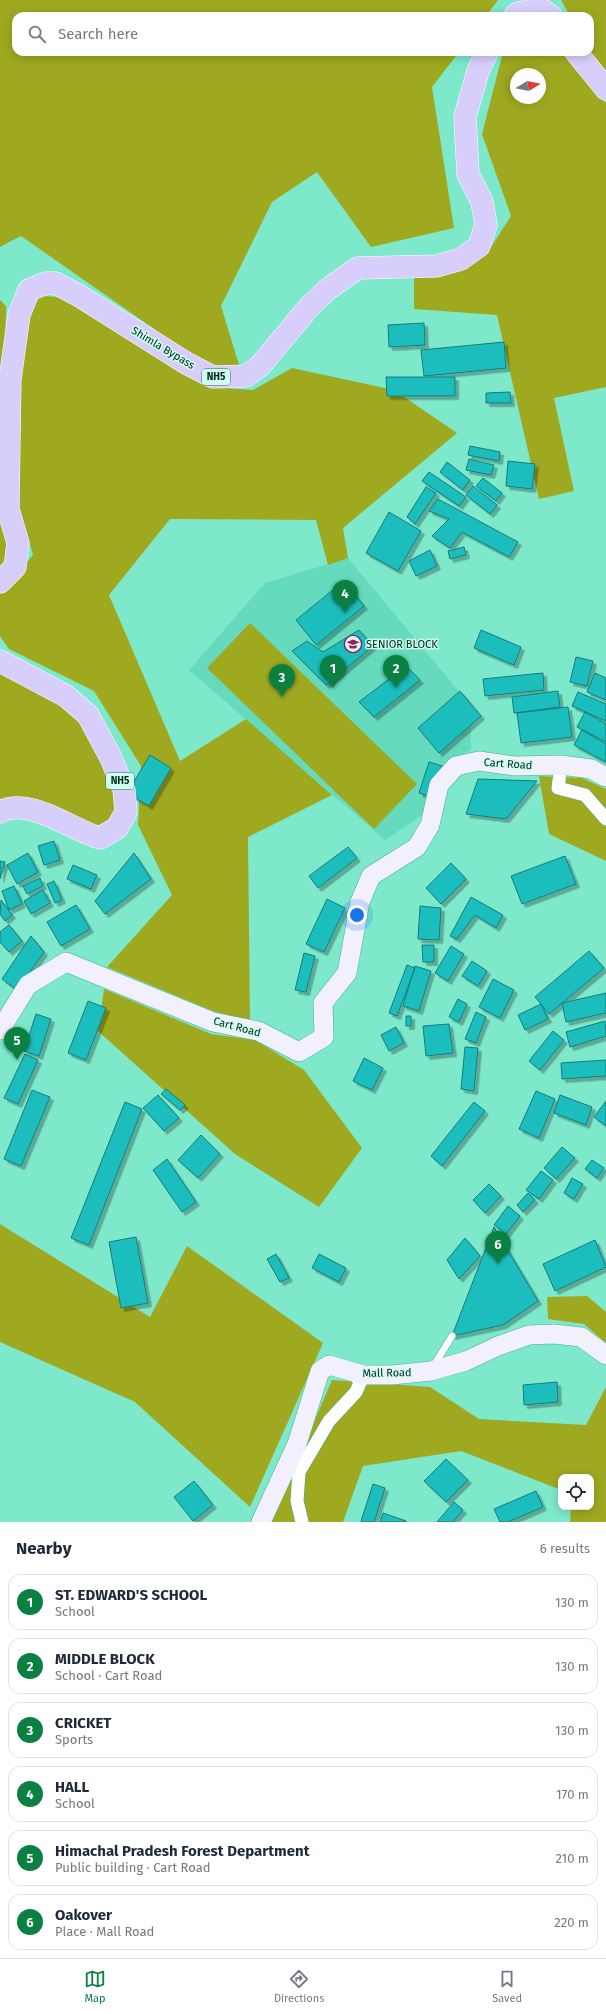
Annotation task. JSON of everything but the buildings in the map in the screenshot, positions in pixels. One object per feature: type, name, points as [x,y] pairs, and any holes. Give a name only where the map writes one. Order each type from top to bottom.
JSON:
[{"type":"highway","points":[[524,12],[541,9],[545,12]]},
{"type":"highway","name":"Shimla Bypass","points":[[0,582],[15,567],[18,543],[8,509],[10,380],[19,315],[29,290],[46,283],[55,283],[78,295],[193,367],[213,377],[246,376],[260,366],[314,303],[328,289],[358,268],[437,266],[461,259],[479,246],[486,225],[482,202],[468,174],[465,117],[478,71],[485,56]]},
{"type":"highway","points":[[579,56],[606,89]]},
{"type":"highway","name":"NH5","points":[[0,661],[66,696],[88,715],[111,758],[124,790],[126,812],[116,828],[100,838],[85,833],[49,814],[26,808],[0,812]]},
{"type":"main road","name":"Cart Road","points":[[0,1030],[28,984],[66,962],[213,1022],[258,1030],[299,1052],[324,1037],[323,1003],[347,973],[360,902],[371,876],[417,846],[430,825],[439,785],[456,766],[479,761],[515,766],[561,765],[591,770],[606,777]]},
{"type":"main road","name":"Mall Road","points":[[261,1522],[297,1444],[320,1371],[328,1365],[355,1373],[392,1375],[431,1371],[466,1361],[498,1346],[529,1335],[554,1334],[582,1337],[606,1355]]},
{"type":"street","points":[[561,765],[558,788],[585,795],[606,819]]},
{"type":"street","points":[[302,1522],[297,1501],[299,1472],[329,1421],[356,1392],[360,1383],[355,1373]]},
{"type":"lane","points":[[431,1371],[452,1336]]},
{"type":"shaded area","points":[[0,0],[498,0],[489,12],[12,12],[12,56],[456,56],[432,87],[454,228],[371,247],[317,172],[272,202],[221,306],[240,368],[210,368],[21,236],[0,247]]},
{"type":"shaded area","points":[[561,0],[606,0],[606,76],[593,56],[594,12],[568,12]]},
{"type":"shaded area","points":[[502,56],[572,56],[598,95],[606,103],[606,387],[554,398],[574,491],[539,499],[497,315],[414,309],[414,278],[458,272],[486,255],[511,216],[482,134]]},
{"type":"shaded area","points":[[40,296],[60,297],[210,387],[253,390],[292,368],[394,390],[457,433],[343,528],[348,558],[328,565],[316,520],[170,519],[109,595],[180,761],[246,719],[332,795],[248,837],[250,1021],[213,1011],[107,967],[172,895],[138,825],[141,766],[94,691],[9,649],[0,636],[0,593],[33,555],[16,495],[18,395],[29,311]]},
{"type":"shaded area","points":[[0,300],[6,306],[2,509],[12,543],[0,576]]},
{"type":"shaded area","points":[[348,558],[471,706],[471,749],[441,769],[421,816],[385,840],[189,670],[265,583]]},
{"type":"shaded area","points":[[250,623],[417,784],[374,829],[207,668]]},
{"type":"shaded area","points":[[0,666],[64,700],[108,762],[121,813],[98,833],[0,801]]},
{"type":"shaded area","points":[[539,776],[582,778],[606,789],[606,861],[549,834]]},
{"type":"shaded area","points":[[104,989],[211,1034],[255,1040],[304,1070],[362,1148],[319,1207],[235,1154],[98,1031]]},
{"type":"shaded area","points":[[0,1224],[150,1317],[187,1246],[323,1343],[250,1507],[135,1402],[0,1342]]},
{"type":"shaded area","points":[[587,1296],[606,1312],[606,1343],[584,1324],[548,1319],[547,1297]]},
{"type":"shaded area","points":[[332,1380],[430,1387],[479,1419],[586,1425],[606,1387],[606,1522],[570,1522],[571,1510],[594,1510],[594,1474],[558,1474],[558,1489],[461,1451],[363,1466],[343,1522],[271,1522]]},
{"type":"place","name":"HALL","points":[[345,613]]},
{"type":"place","name":"SENIOR BLOCK","points":[[353,644]]},
{"type":"place","name":"ST. EDWARD'S SCHOOL","points":[[333,688]]},
{"type":"place","name":"MIDDLE BLOCK","points":[[396,688]]},
{"type":"place","name":"CRICKET","points":[[282,697]]},
{"type":"place","name":"Himachal Pradesh Forest Department","points":[[17,1060]]},
{"type":"place","name":"Oakover","points":[[498,1264]]}]
